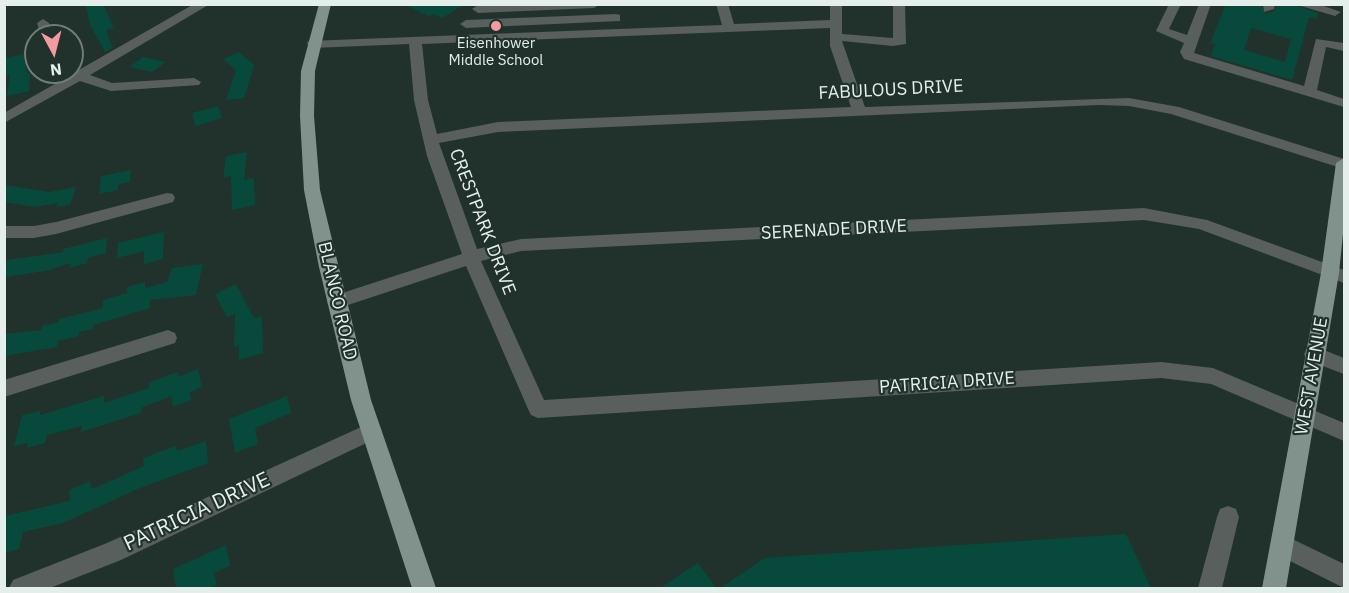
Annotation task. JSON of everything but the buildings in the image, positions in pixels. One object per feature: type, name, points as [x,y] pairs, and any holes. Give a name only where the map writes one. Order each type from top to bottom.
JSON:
[{"type":"main road","name":"BLANCO ROAD","points":[[325,4],[308,71],[307,116],[312,190],[336,302],[372,431],[424,588]]},
{"type":"main road","name":"WEST AVENUE","points":[[1274,588],[1314,354],[1337,275],[1344,164]]},
{"type":"street","points":[[84,69],[204,4]]},
{"type":"street","points":[[455,39],[480,7],[594,4]]},
{"type":"street","points":[[612,4],[621,32]]},
{"type":"street","points":[[722,4],[729,28]]},
{"type":"street","points":[[836,4],[838,57],[859,111]]},
{"type":"street","points":[[314,44],[729,28],[836,31],[892,42],[901,41],[899,4]]},
{"type":"street","points":[[1175,4],[1162,31],[1191,41]]},
{"type":"street","points":[[1300,4],[1339,10]]},
{"type":"street","points":[[1204,5],[1187,52],[1196,60],[1344,103]]},
{"type":"street","points":[[466,24],[616,18]]},
{"type":"street","name":"CRESTPARK DRIVE","points":[[416,40],[419,91],[432,140],[472,259],[538,409]]},
{"type":"street","points":[[1309,93],[1321,42],[1344,47]]},
{"type":"street","points":[[84,78],[111,87],[194,82]]},
{"type":"street","points":[[4,119],[59,84]]},
{"type":"street","name":"FABULOUS DRIVE","points":[[432,140],[498,127],[1099,100],[1129,102],[1197,116],[1344,164]]},
{"type":"street","points":[[4,232],[34,232],[56,228],[167,198]]},
{"type":"street","name":"SERENADE DRIVE","points":[[336,302],[521,245],[1144,214],[1201,224],[1337,275]]},
{"type":"street","points":[[4,389],[168,338]]},
{"type":"street","points":[[1314,354],[1344,366]]},
{"type":"street","name":"PATRICIA DRIVE","points":[[538,409],[1161,370],[1213,376],[1344,432]]},
{"type":"street","name":"PATRICIA DRIVE","points":[[21,588],[113,552],[372,431]]},
{"type":"street","points":[[1210,588],[1228,517]]},
{"type":"street","points":[[1282,545],[1344,576]]},
{"type":"place","name":"Eisenhower Middle School","points":[[496,26]]}]
